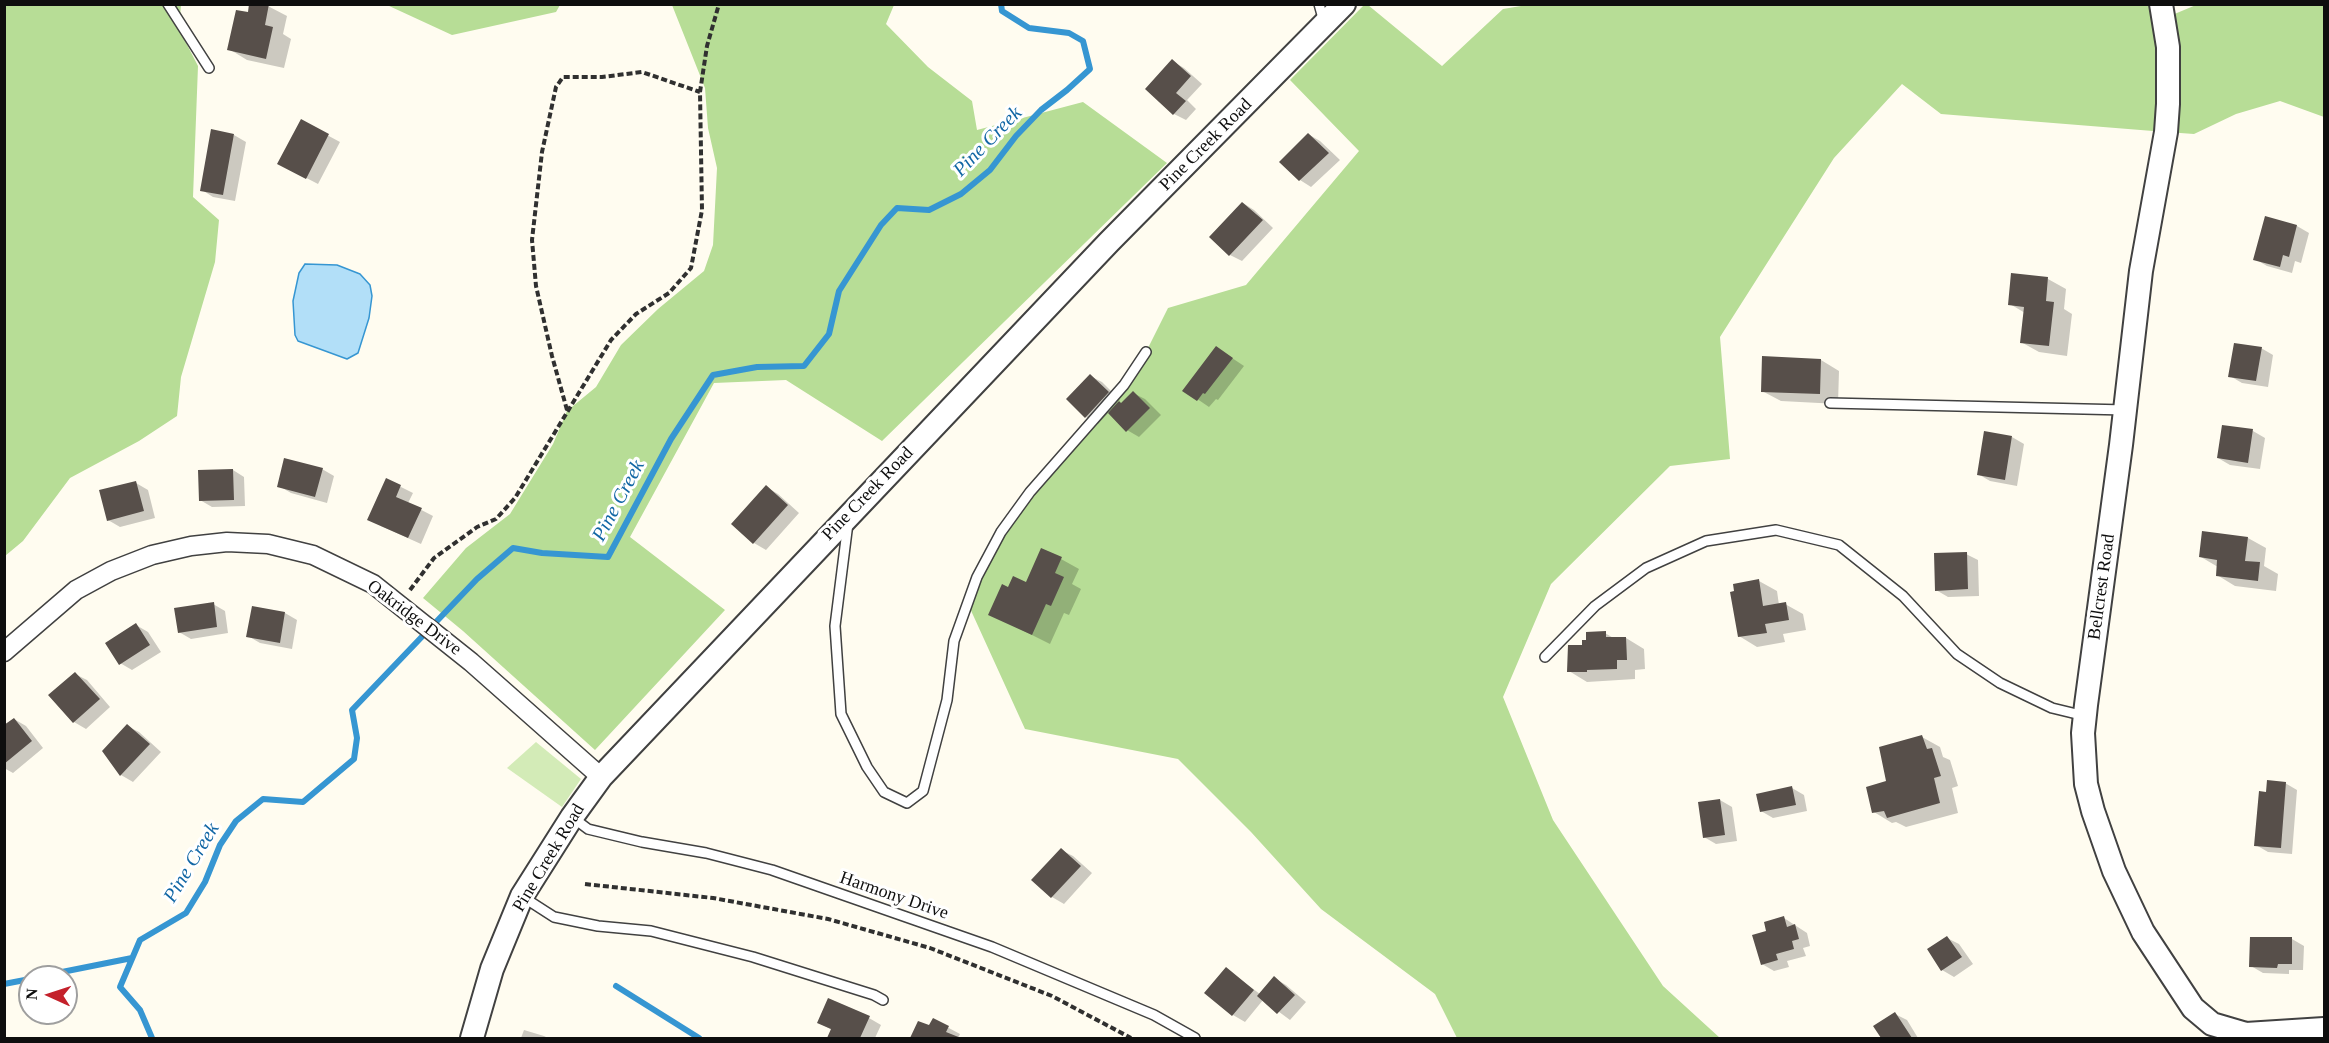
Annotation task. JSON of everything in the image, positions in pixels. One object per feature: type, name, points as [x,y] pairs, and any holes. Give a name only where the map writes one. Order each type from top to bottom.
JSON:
[{"type":"street","name":"Pine Creek Road","points":[[472,1038],[492,969],[522,896],[572,817],[601,777],[1322,14],[1344,4]]},
{"type":"street","name":"Bellcrest Road","points":[[2162,4],[2168,47],[2166,132],[2141,271],[2126,410],[2085,716],[2083,733],[2086,784],[2114,871],[2143,932],[2175,984],[2213,1031],[2246,1035],[2325,1029]]},
{"type":"street","name":"Oakridge Drive","points":[[4,652],[76,590],[111,571],[152,555],[190,546],[227,542],[268,544],[313,555],[373,584],[471,662],[601,777]]},
{"type":"lane","points":[[168,4],[209,68]]},
{"type":"lane","points":[[849,515],[835,626],[841,714],[867,767],[884,792],[907,803],[923,791],[948,700],[954,641],[977,578],[1001,532],[1030,492],[1124,385],[1146,352]]},
{"type":"lane","points":[[1830,403],[2126,410]]},
{"type":"lane","points":[[1545,657],[1595,606],[1646,568],[1706,541],[1776,530],[1839,545],[1903,597],[1965,660],[2000,683],[2052,708],[2085,716]]},
{"type":"lane","name":"Harmony Drive","points":[[572,817],[588,829],[642,842],[706,853],[772,870],[992,947],[1154,1015],[1195,1038]]},
{"type":"lane","points":[[522,896],[554,917],[598,926],[651,931],[753,957],[874,995],[883,1000]]},
{"type":"path","points":[[398,604],[434,558],[477,527],[496,519],[515,498],[611,340],[636,314],[669,293],[691,268],[702,210],[700,92],[707,46],[719,4]]},
{"type":"path","points":[[567,411],[536,286],[532,240],[542,152],[556,87],[563,77],[642,72],[700,92]]},
{"type":"path","points":[[585,884],[713,898],[828,919],[930,948],[1052,996],[1131,1038]]},
{"type":"green space","points":[[2161,4],[2165,18],[2196,5],[2324,5],[2324,117],[2280,101],[2236,114],[2194,134],[2153,131],[1941,114],[1902,84],[1834,158],[1720,337],[1730,459],[1670,466],[1551,584],[1503,697],[1553,820],[1663,986],[1720,1038],[1457,1038],[1435,994],[1321,909],[1251,832],[1178,759],[1025,729],[968,604],[1001,532],[1146,352],[1168,308],[1246,285],[1359,151],[1290,80],[1364,5],[1368,5],[1442,66],[1503,9],[1527,5]]},
{"type":"green space","points":[[5,5],[181,5],[179,29],[198,66],[193,197],[219,220],[215,262],[181,377],[177,416],[139,441],[70,478],[23,541],[5,556]]},
{"type":"green space","points":[[387,5],[560,5],[556,12],[452,35]]},
{"type":"green space","points":[[672,5],[894,5],[886,24],[928,67],[972,101],[977,130],[1083,102],[1167,163],[882,441],[786,380],[714,383],[630,537],[725,610],[595,750],[423,598],[466,548],[510,514],[553,444],[567,411],[596,387],[621,345],[658,309],[704,271],[713,245],[717,168],[708,128],[705,88]]},
{"type":"green space","points":[[536,742],[581,779],[562,807],[507,768]]},
{"type":"water","points":[[305,264],[337,265],[360,274],[370,285],[372,296],[369,318],[358,353],[347,359],[298,341],[295,335],[293,301],[299,273]]},
{"type":"building","points":[[249,4],[269,4],[265,25],[273,27],[266,59],[227,50],[236,10],[248,12]]},
{"type":"building","points":[[1172,59],[1191,76],[1176,93],[1186,101],[1173,115],[1145,89]]},
{"type":"building","points":[[301,119],[329,134],[306,179],[277,164]]},
{"type":"building","points":[[211,129],[234,134],[223,195],[200,191]]},
{"type":"building","points":[[1308,133],[1329,153],[1299,181],[1279,162]]},
{"type":"building","points":[[1242,202],[1263,220],[1229,256],[1209,237]]},
{"type":"building","points":[[2265,216],[2297,225],[2289,257],[2283,255],[2280,267],[2253,260]]},
{"type":"building","points":[[2011,273],[2048,277],[2046,301],[2054,302],[2049,346],[2020,343],[2024,307],[2008,305]]},
{"type":"building","points":[[2234,343],[2262,347],[2256,381],[2228,377]]},
{"type":"building","points":[[1216,346],[1233,358],[1197,401],[1182,391]]},
{"type":"building","points":[[1762,356],[1821,359],[1820,394],[1761,392]]},
{"type":"building","points":[[1090,374],[1109,392],[1085,418],[1066,399]]},
{"type":"building","points":[[1133,391],[1150,408],[1126,432],[1108,413]]},
{"type":"building","points":[[2222,425],[2253,429],[2248,463],[2217,458]]},
{"type":"building","points":[[1984,431],[2012,436],[2005,480],[1977,475]]},
{"type":"building","points":[[284,458],[323,468],[315,497],[277,487]]},
{"type":"building","points":[[233,469],[234,500],[199,501],[198,470]]},
{"type":"building","points":[[386,478],[401,485],[396,497],[422,508],[408,538],[367,520]]},
{"type":"building","points":[[136,481],[144,511],[107,521],[99,490]]},
{"type":"building","points":[[766,485],[788,505],[753,544],[731,524]]},
{"type":"building","points":[[2202,531],[2248,537],[2245,561],[2260,562],[2258,581],[2216,576],[2217,560],[2199,557]]},
{"type":"building","points":[[1041,548],[1062,557],[1055,573],[1064,577],[1051,606],[1046,604],[1032,635],[988,615],[1002,584],[1008,587],[1013,576],[1026,582]]},
{"type":"building","points":[[1967,552],[1968,589],[1935,591],[1934,553]]},
{"type":"building","points":[[1759,579],[1763,606],[1786,602],[1789,620],[1765,624],[1767,633],[1738,637],[1730,592],[1734,591],[1733,584]]},
{"type":"building","points":[[214,602],[217,627],[178,633],[174,608]]},
{"type":"building","points":[[252,606],[285,612],[280,643],[246,637]]},
{"type":"building","points":[[136,623],[150,645],[119,665],[105,643]]},
{"type":"building","points":[[1606,631],[1606,637],[1626,637],[1627,660],[1617,660],[1617,669],[1567,672],[1568,645],[1582,645],[1582,640],[1586,640],[1586,632]]},
{"type":"building","points":[[75,672],[100,699],[73,723],[48,695]]},
{"type":"building","points":[[14,718],[32,741],[4,764],[4,725]]},
{"type":"building","points":[[127,724],[150,744],[120,776],[102,751]]},
{"type":"building","points":[[1922,735],[1927,749],[1932,748],[1941,776],[1934,778],[1940,803],[1887,818],[1884,811],[1872,813],[1866,787],[1886,781],[1879,747]]},
{"type":"building","points":[[2267,780],[2286,782],[2281,848],[2254,846],[2259,791],[2266,792]]},
{"type":"building","points":[[1792,786],[1796,805],[1760,812],[1756,794]]},
{"type":"building","points":[[1720,799],[1725,835],[1703,838],[1698,802]]},
{"type":"building","points":[[1061,848],[1081,866],[1051,898],[1031,880]]},
{"type":"building","points":[[1784,916],[1787,927],[1795,924],[1799,939],[1792,941],[1794,949],[1776,954],[1778,960],[1761,965],[1752,935],[1766,931],[1764,922]]},
{"type":"building","points":[[1947,936],[1962,957],[1941,971],[1927,949]]},
{"type":"building","points":[[2250,937],[2292,937],[2292,964],[2278,964],[2277,968],[2249,967]]},
{"type":"building","points":[[1226,967],[1254,990],[1232,1016],[1204,993]]},
{"type":"building","points":[[1274,976],[1295,995],[1277,1014],[1257,996]]},
{"type":"building","points":[[828,998],[870,1016],[860,1038],[827,1038],[831,1029],[817,1023]]},
{"type":"building","points":[[1895,1012],[1912,1038],[1881,1038],[1873,1026]]},
{"type":"building","points":[[933,1018],[949,1026],[946,1032],[961,1038],[910,1038],[918,1021],[929,1025]]},
{"type":"waterway","name":"Pine Creek","points":[[152,1038],[140,1010],[120,987],[140,940],[186,913],[205,882],[220,845],[236,821],[263,799],[303,802],[354,759],[357,738],[352,710],[477,579],[513,548],[542,553],[608,557],[671,439],[713,375],[757,367],[804,366],[829,334],[839,291],[881,225],[897,208],[929,210],[961,194],[990,170],[1016,136],[1041,110],[1090,69],[1083,41],[1069,33],[1029,28],[1002,11],[1001,4]]},
{"type":"waterway","points":[[78,969],[132,958]]},
{"type":"waterway","points":[[4,984],[18,981]]},
{"type":"waterway","points":[[616,986],[699,1038]]}]
